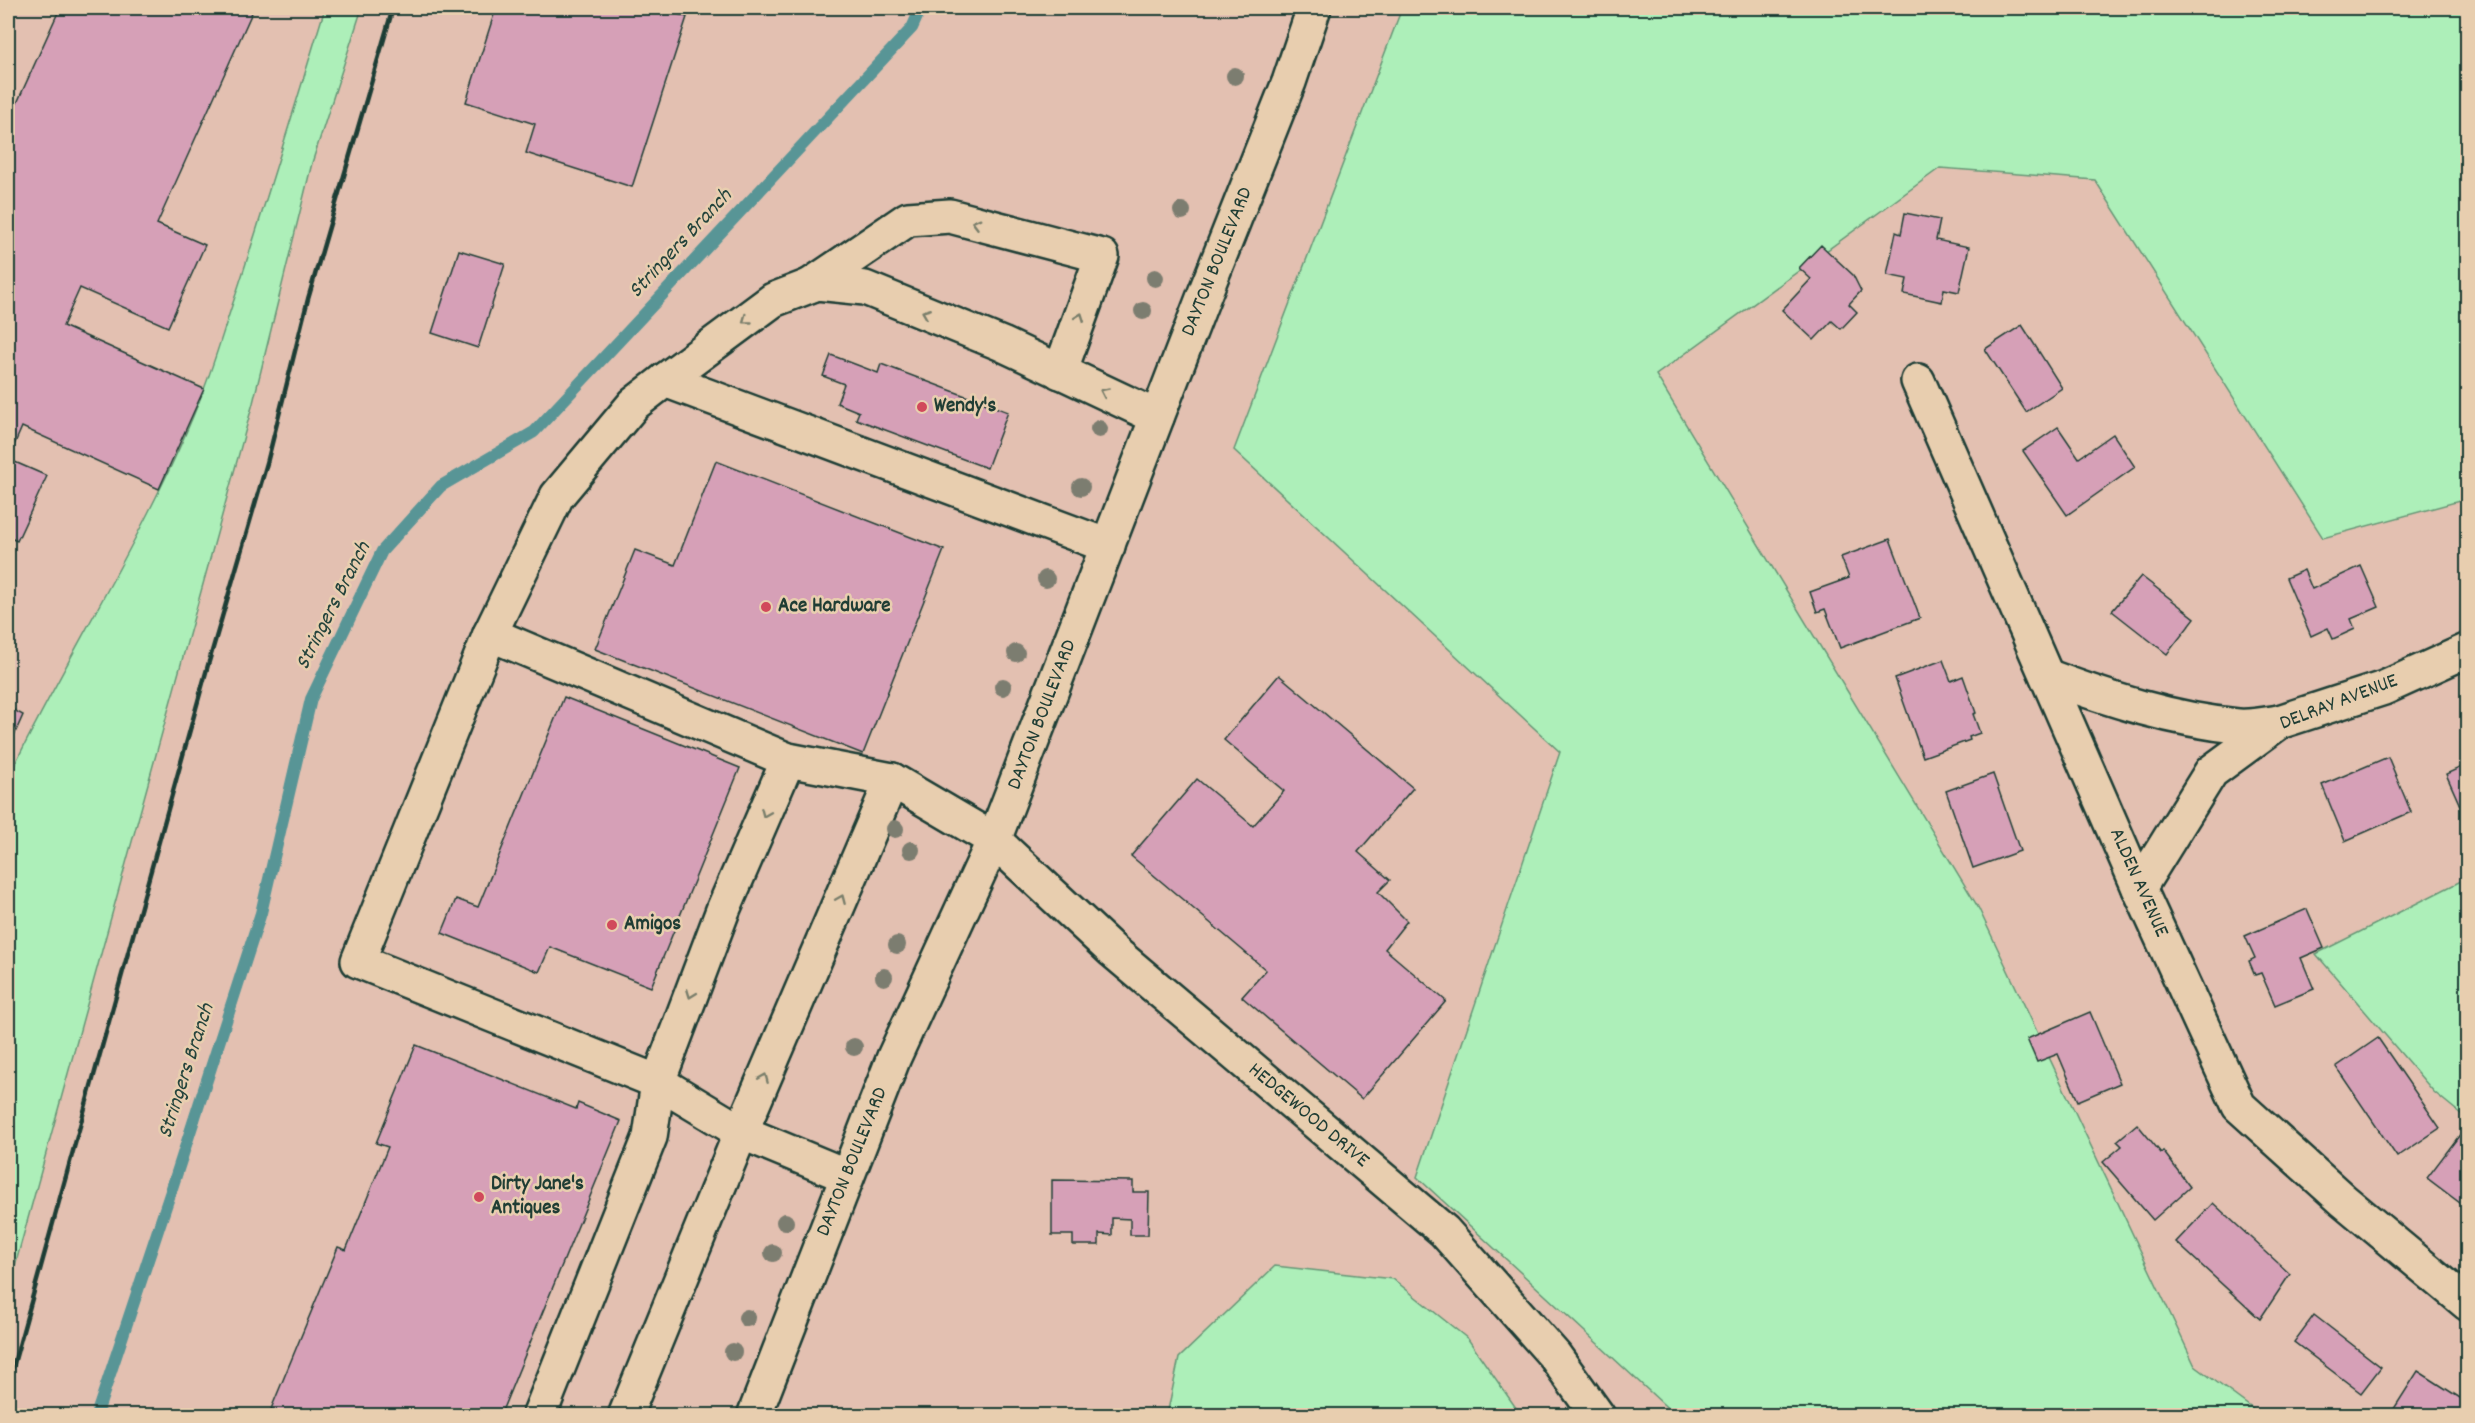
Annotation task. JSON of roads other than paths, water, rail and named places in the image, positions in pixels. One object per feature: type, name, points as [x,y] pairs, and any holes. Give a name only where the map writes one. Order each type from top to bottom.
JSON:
[{"type":"street","name":"DAYTON BOULEVARD","points":[[754,1416],[894,1057],[994,840],[1289,82],[1314,8]]},
{"type":"street","points":[[811,285],[908,219],[950,216],[1102,256],[1060,372]]},
{"type":"street","points":[[847,1176],[741,1132],[658,1082],[358,961],[490,634],[557,496],[634,404],[773,300],[817,283],[865,288],[1002,345],[1157,417]]},
{"type":"street","points":[[665,380],[1108,546]]},
{"type":"street","name":"ALDEN AVENUE","points":[[1918,381],[2139,888],[2239,1106],[2343,1200],[2468,1304]]},
{"type":"street","name":"HEDGEWOOD DRIVE","points":[[490,634],[788,760],[892,780],[994,840],[1113,951],[1444,1231],[1555,1356],[1598,1416]]},
{"type":"street","name":"DELRAY AVENUE","points":[[2139,888],[2211,772],[2279,722],[2384,688],[2468,650]]},
{"type":"street","points":[[2047,676],[2115,701],[2186,717],[2240,726],[2279,722]]},
{"type":"street","points":[[539,1416],[650,1137],[658,1082],[723,910],[788,760]]},
{"type":"street","points":[[625,1416],[741,1132],[892,780]]},
{"type":"waterway","name":"Stringers Branch","points":[[96,1416],[261,913],[311,699],[382,551],[441,486],[534,432],[912,28],[921,8]]},
{"type":"railway","points":[[8,1385],[208,665],[267,463],[308,299],[393,8]]},
{"type":"place","name":"Wendy's","points":[[922,407]]},
{"type":"place","name":"Ace Hardware","points":[[766,607]]},
{"type":"place","name":"Amigos","points":[[612,925]]},
{"type":"place","name":"Dirty Jane's Antiques","points":[[479,1197]]}]
